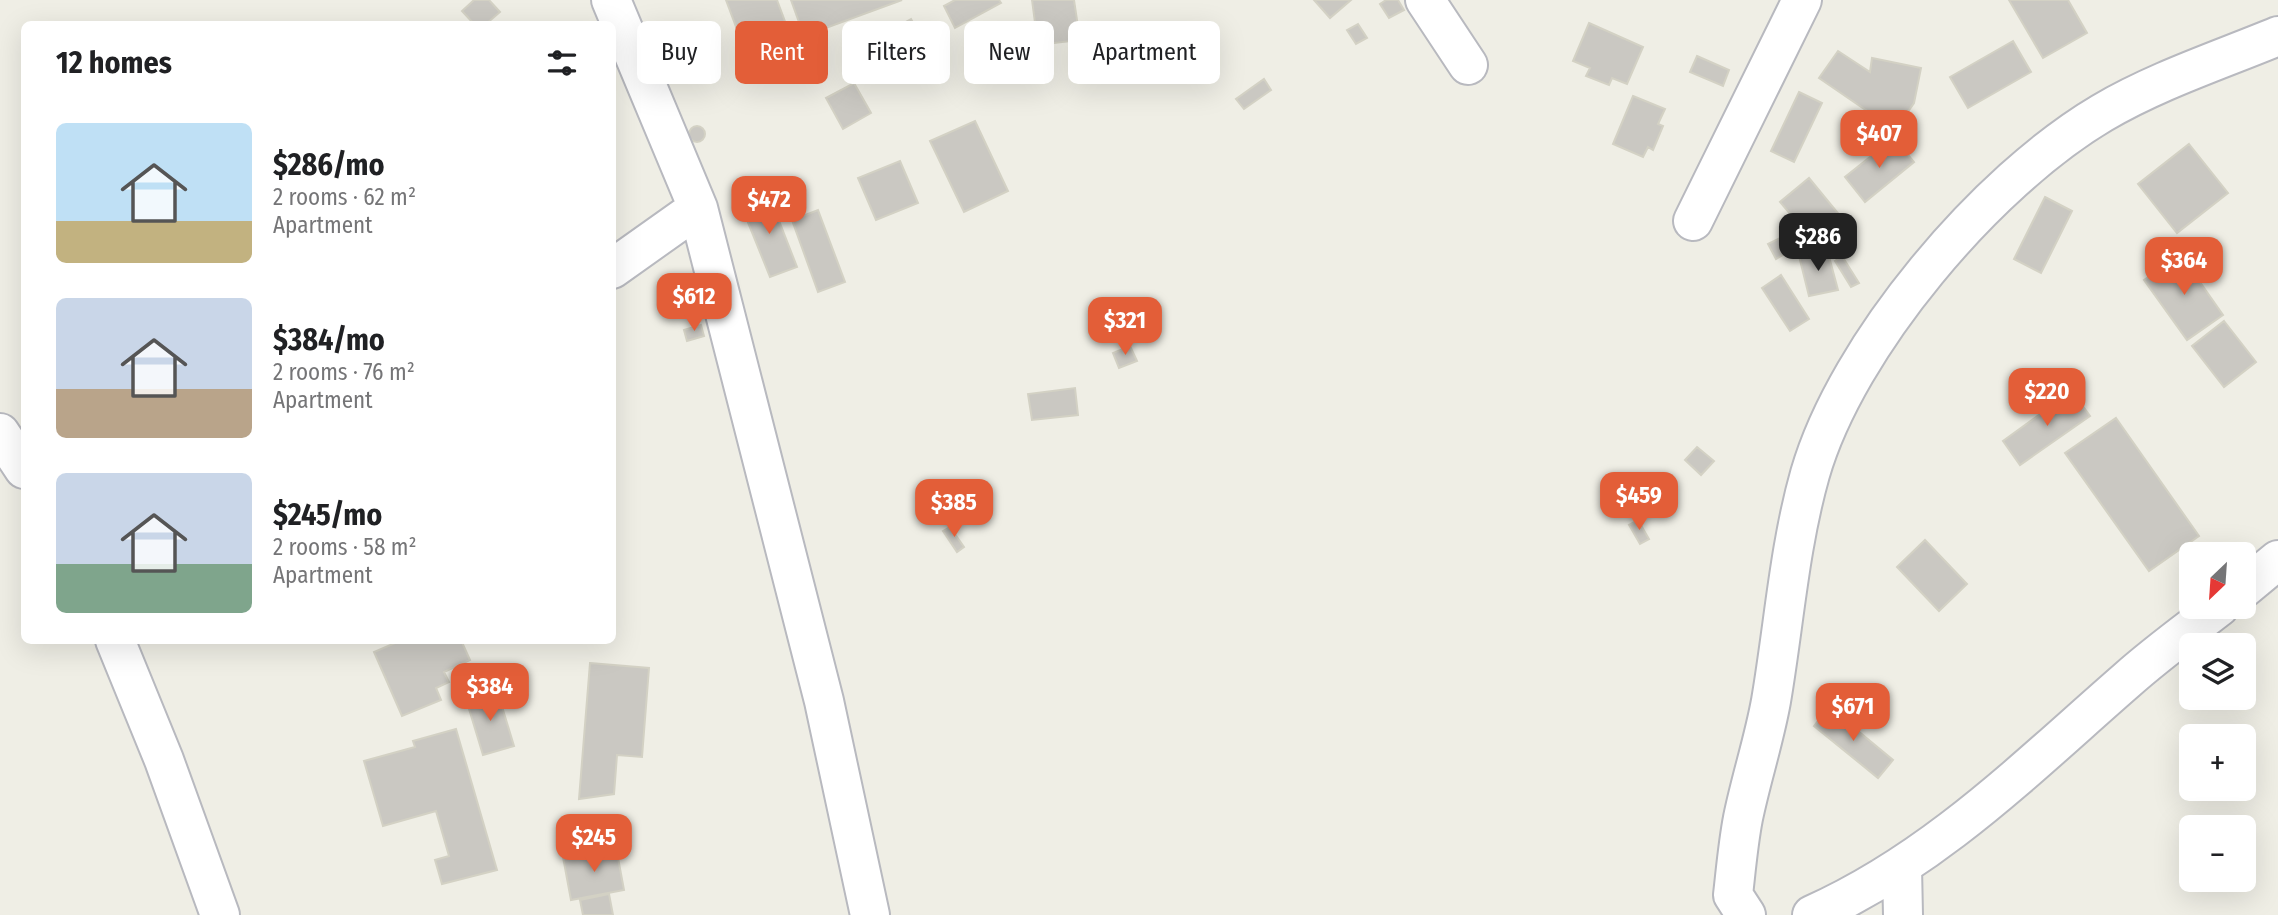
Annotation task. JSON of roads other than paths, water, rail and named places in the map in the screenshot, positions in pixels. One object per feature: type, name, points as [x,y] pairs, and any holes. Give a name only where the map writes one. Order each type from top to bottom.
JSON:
[{"type":"street","points":[[611,0],[698,208],[824,701],[870,915]]},
{"type":"street","points":[[1425,0],[1468,65]]},
{"type":"street","points":[[1693,221],[1802,0]]},
{"type":"street","points":[[1736,908],[1743,818],[1770,703],[1795,537],[1811,471],[1844,392],[1909,292],[2001,188],[2102,113],[2177,77],[2278,36]]},
{"type":"street","points":[[616,266],[698,208]]},
{"type":"street","points":[[0,433],[21,464]]},
{"type":"street","points":[[2256,578],[2278,560]]},
{"type":"street","points":[[1812,915],[1902,867],[2012,784],[2128,678],[2202,620]]},
{"type":"street","points":[[117,644],[164,760],[220,915]]},
{"type":"street","points":[[1902,867],[1903,915]]}]
